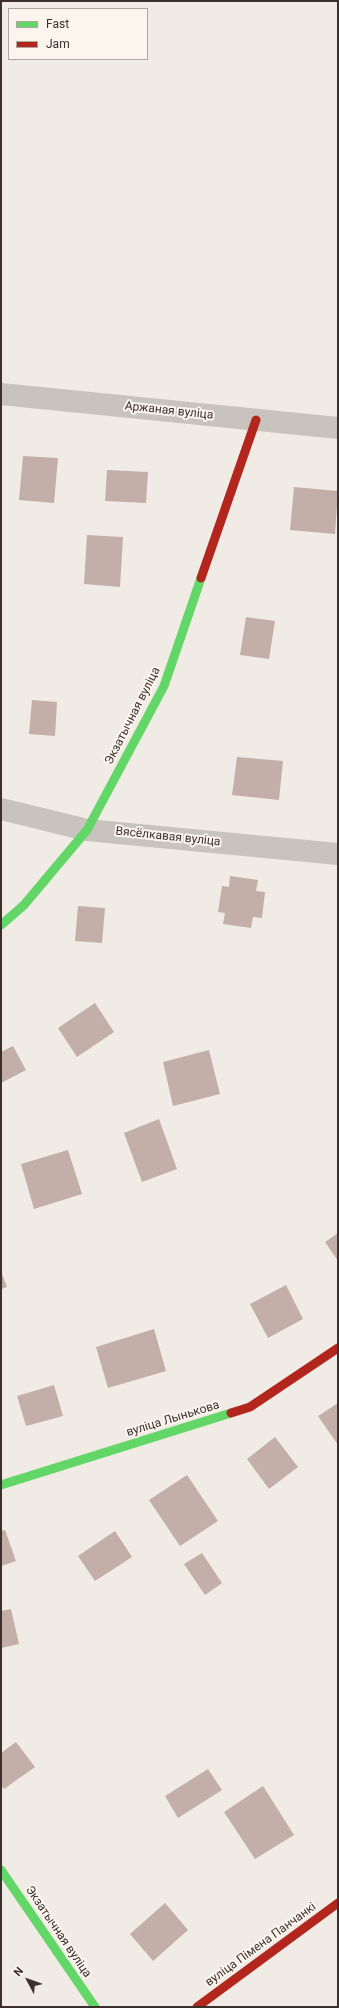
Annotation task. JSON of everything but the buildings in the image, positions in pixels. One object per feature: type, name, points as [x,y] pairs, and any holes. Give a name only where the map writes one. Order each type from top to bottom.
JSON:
[{"type":"street","name":"Аржаная вуліца","points":[[1,394],[338,428]]},
{"type":"street","name":"Экзатычная вуліца","points":[[1,925],[24,905],[87,830],[164,686],[256,420]]},
{"type":"street","name":"Вясёлкавая вуліца","points":[[1,808],[87,830],[338,854]]},
{"type":"street","name":"вуліца Лынькова","points":[[1,1485],[250,1407],[338,1348]]},
{"type":"street","name":"Экзатычная вуліца","points":[[1,1870],[19,1894],[95,2007]]},
{"type":"street","name":"вуліца Пімена Панчанкі","points":[[197,2007],[338,1903]]},
{"type":"traffic: fast","points":[[1,925],[24,905],[87,830],[164,686],[201,578]]},
{"type":"traffic: fast","points":[[1,1485],[231,1413]]},
{"type":"traffic: fast","points":[[1,1870],[95,2007]]},
{"type":"traffic: jam","points":[[201,578],[256,420]]},
{"type":"traffic: jam","points":[[231,1413],[250,1407],[338,1348]]},
{"type":"traffic: jam","points":[[197,2007],[338,1903]]}]
